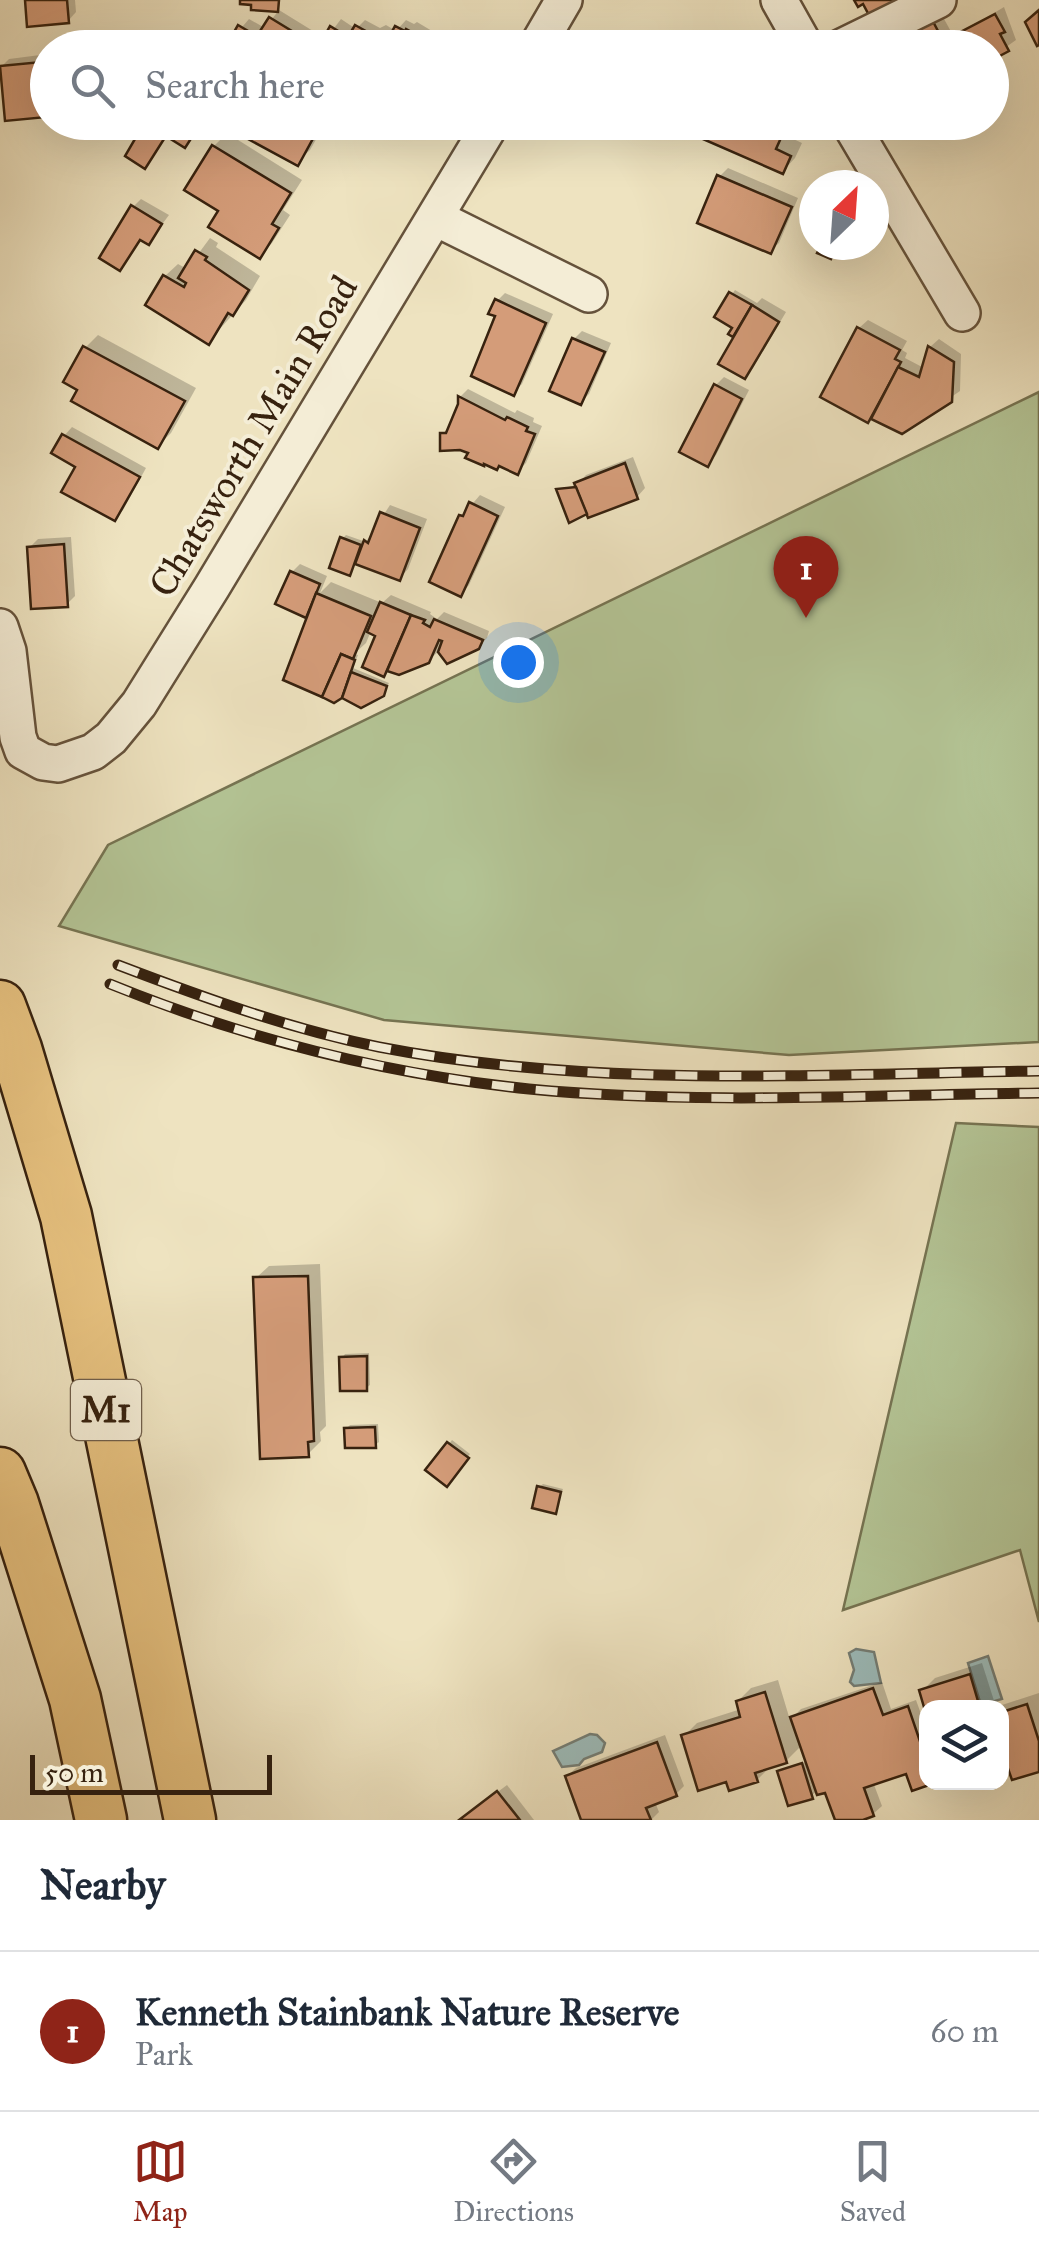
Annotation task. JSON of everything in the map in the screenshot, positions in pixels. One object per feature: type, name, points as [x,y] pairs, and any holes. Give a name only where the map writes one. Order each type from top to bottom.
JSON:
[{"type":"highway","name":"M1","points":[[0,1006],[66,1216],[190,1820]]},
{"type":"highway","points":[[0,1473],[75,1699],[102,1820]]},
{"type":"street","points":[[546,30],[564,0]]},
{"type":"street","points":[[779,0],[796,30]]},
{"type":"street","points":[[877,30],[938,0]]},
{"type":"street","name":"Chatsworth Main Road","points":[[0,627],[8,651],[23,751],[31,758],[58,764],[92,752],[112,738],[139,704],[482,140]]},
{"type":"street","points":[[860,140],[962,313]]},
{"type":"street","points":[[436,218],[589,294]]},
{"type":"green space","points":[[1039,392],[1039,1042],[789,1055],[384,1020],[59,926],[108,845]]},
{"type":"green space","points":[[956,1123],[1039,1127],[1039,1622],[1020,1550],[843,1610]]},
{"type":"water","points":[[856,1649],[874,1652],[881,1683],[854,1686],[850,1682],[854,1670],[849,1653]]},
{"type":"water","points":[[988,1656],[1002,1699],[979,1700],[968,1663]]},
{"type":"water","points":[[590,1734],[605,1743],[602,1752],[579,1765],[562,1767],[553,1751]]},
{"type":"building","points":[[25,0],[67,0],[69,23],[27,27]]},
{"type":"building","points":[[240,0],[279,0],[278,12],[251,10],[251,5],[240,4]]},
{"type":"building","points":[[854,0],[905,0],[870,17],[863,4],[858,7]]},
{"type":"building","points":[[1039,10],[1039,45],[1037,46],[1025,22]]},
{"type":"building","points":[[929,14],[937,30],[899,30]]},
{"type":"building","points":[[995,14],[1004,30],[964,30]]},
{"type":"building","points":[[269,17],[290,30],[261,30]]},
{"type":"building","points":[[30,63],[30,119],[5,121],[0,66]]},
{"type":"building","points":[[134,140],[163,140],[145,169],[125,156]]},
{"type":"building","points":[[172,140],[190,140],[185,148]]},
{"type":"building","points":[[250,140],[312,140],[298,166]]},
{"type":"building","points":[[705,140],[780,140],[776,149],[791,156],[783,174]]},
{"type":"building","points":[[212,145],[291,193],[272,224],[279,228],[260,259],[208,227],[218,211],[184,190]]},
{"type":"building","points":[[717,175],[792,207],[771,254],[697,223]]},
{"type":"building","points":[[131,205],[162,224],[149,245],[140,240],[120,271],[99,258]]},
{"type":"building","points":[[195,250],[249,290],[233,316],[228,313],[209,345],[145,305],[163,275],[184,287],[186,283],[178,278]]},
{"type":"building","points":[[729,292],[752,305],[733,337],[728,334],[732,328],[714,317]]},
{"type":"building","points":[[495,299],[546,323],[514,396],[471,376],[495,316],[488,314]]},
{"type":"building","points":[[752,305],[779,322],[745,379],[718,364]]},
{"type":"building","points":[[857,327],[900,350],[895,359],[901,362],[868,423],[820,397]]},
{"type":"building","points":[[572,338],[605,352],[581,405],[549,391]]},
{"type":"building","points":[[83,346],[185,401],[158,449],[71,401],[77,390],[63,382]]},
{"type":"building","points":[[928,346],[954,362],[952,402],[902,434],[871,419],[898,367],[919,377]]},
{"type":"building","points":[[714,384],[742,399],[708,467],[679,452]]},
{"type":"building","points":[[458,396],[528,427],[526,431],[535,434],[518,475],[465,458],[468,453],[460,450],[440,451],[440,433],[446,433]]},
{"type":"building","points":[[62,434],[140,477],[115,521],[61,492],[75,467],[51,453]]},
{"type":"building","points":[[625,463],[638,499],[588,518],[574,483]]},
{"type":"building","points":[[576,487],[587,514],[569,523],[556,489]]},
{"type":"building","points":[[469,502],[498,516],[461,597],[429,582],[459,515],[463,516]]},
{"type":"building","points":[[380,512],[420,528],[400,581],[355,564]]},
{"type":"building","points":[[340,537],[361,545],[350,576],[329,568]]},
{"type":"building","points":[[64,544],[68,607],[31,609],[27,547]]},
{"type":"building","points":[[290,571],[320,584],[306,618],[275,604]]},
{"type":"building","points":[[316,593],[371,616],[353,659],[341,654],[322,697],[283,680]]},
{"type":"building","points":[[380,602],[411,615],[384,677],[362,667],[375,636],[367,632]]},
{"type":"building","points":[[411,615],[425,620],[423,623],[430,627],[434,619],[483,640],[479,649],[447,664],[438,652],[442,641],[439,640],[429,663],[399,675],[387,671]]},
{"type":"building","points":[[341,654],[355,660],[342,698],[334,703],[322,697]]},
{"type":"building","points":[[351,672],[387,686],[384,696],[361,708],[342,698]]},
{"type":"building","points":[[308,1276],[314,1441],[308,1442],[309,1457],[260,1459],[253,1277]]},
{"type":"building","points":[[367,1356],[367,1391],[340,1391],[339,1357]]},
{"type":"building","points":[[375,1427],[376,1448],[345,1448],[344,1428]]},
{"type":"building","points":[[447,1442],[469,1458],[447,1487],[425,1470]]},
{"type":"building","points":[[537,1486],[561,1492],[556,1514],[532,1508]]},
{"type":"building","points":[[970,1674],[978,1700],[922,1700],[919,1690]]},
{"type":"building","points":[[873,1688],[883,1715],[908,1706],[919,1738],[919,1789],[912,1791],[906,1774],[864,1788],[874,1816],[835,1820],[825,1793],[817,1795],[790,1717]]},
{"type":"building","points":[[765,1692],[787,1763],[755,1773],[758,1782],[729,1791],[726,1782],[698,1791],[681,1735],[740,1717],[736,1701]]},
{"type":"building","points":[[1027,1704],[1039,1741],[1039,1772],[1012,1780],[1009,1772],[1009,1710]]},
{"type":"building","points":[[657,1742],[677,1796],[646,1808],[651,1820],[581,1820],[565,1776]]},
{"type":"building","points":[[802,1763],[813,1799],[788,1806],[777,1771]]},
{"type":"building","points":[[497,1791],[520,1820],[459,1820]]},
{"type":"railway","points":[[118,965],[279,1022],[379,1047],[461,1060],[543,1069],[708,1076],[1039,1071]]},
{"type":"railway","points":[[110,984],[211,1021],[316,1051],[422,1074],[529,1089],[720,1098],[1039,1093]]},
{"type":"place","name":"Kenneth Stainbank Nature Reserve","points":[[806,618]]}]
